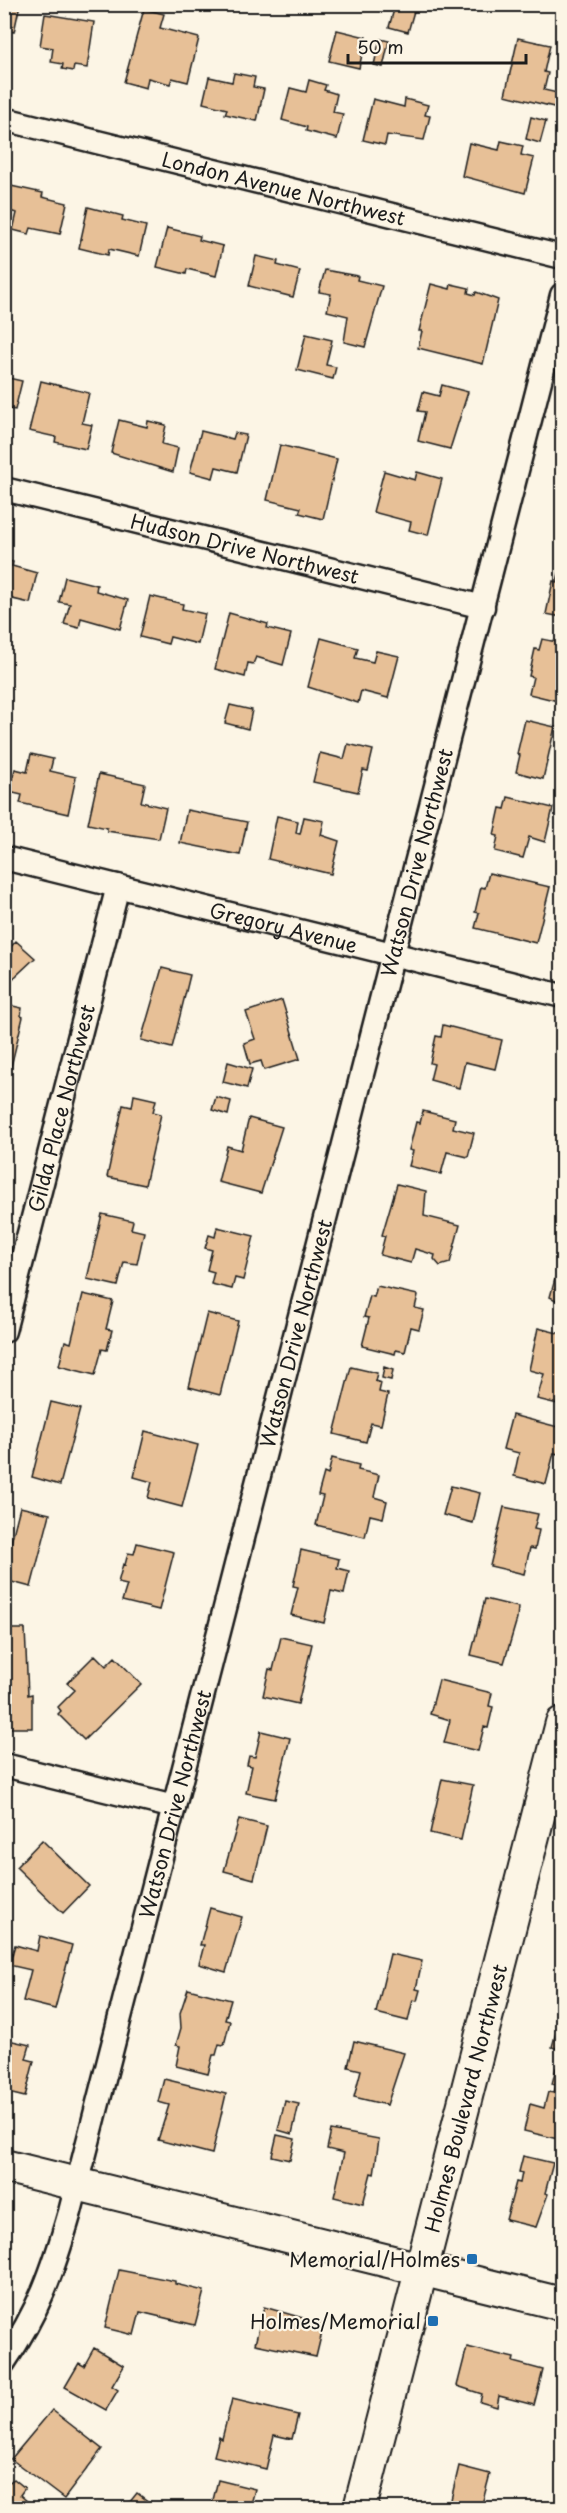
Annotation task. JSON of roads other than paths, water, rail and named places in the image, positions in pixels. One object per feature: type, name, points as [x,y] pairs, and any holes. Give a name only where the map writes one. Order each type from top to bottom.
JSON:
[{"type":"street","name":"London Avenue Northwest","points":[[4,119],[562,257]]},
{"type":"street","name":"Watson Drive Northwest","points":[[4,2362],[27,2329],[54,2270],[562,295]]},
{"type":"street","name":"Hudson Drive Northwest","points":[[4,489],[483,607]]},
{"type":"street","name":"Gregory Avenue","points":[[4,858],[562,996]]},
{"type":"street","name":"Gilda Place Northwest","points":[[4,1331],[118,886]]},
{"type":"street","name":"Holmes Boulevard Northwest","points":[[360,2508],[422,2268],[553,1794],[562,1723]]},
{"type":"street","points":[[4,1766],[174,1807]]},
{"type":"street","points":[[4,2166],[77,2182],[562,2304]]},
{"type":"place","name":"Memorial/Holmes","points":[[472,2259]]},
{"type":"place","name":"Holmes/Memorial","points":[[433,2321]]}]
